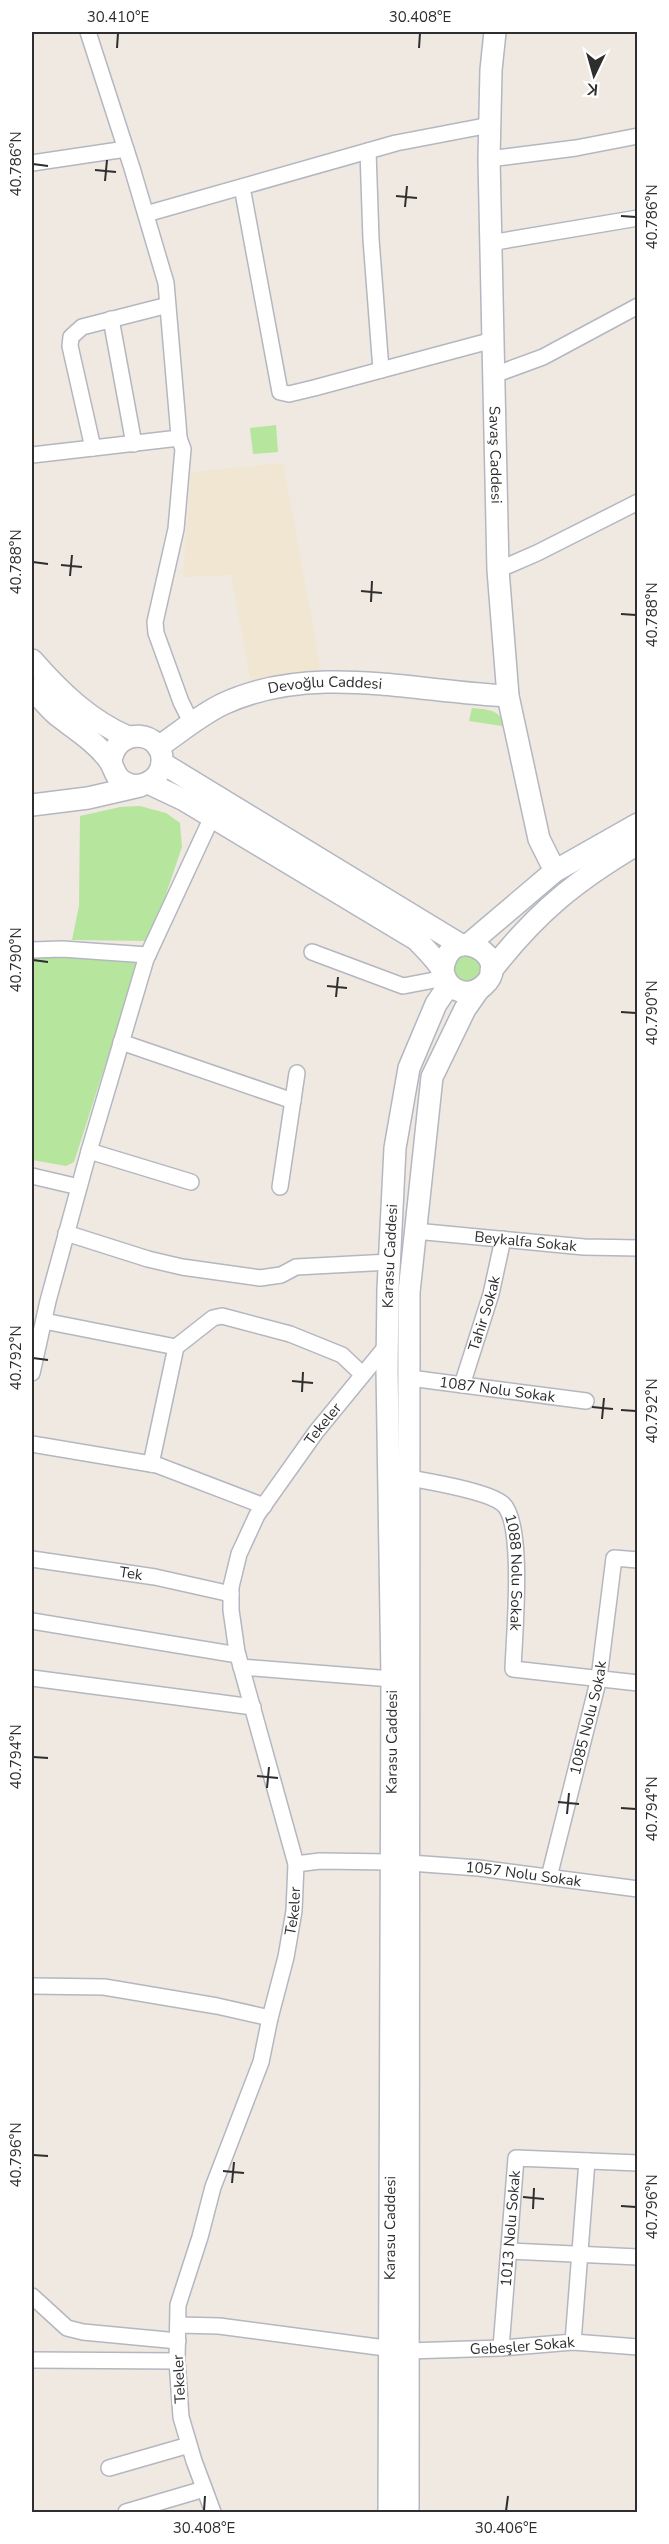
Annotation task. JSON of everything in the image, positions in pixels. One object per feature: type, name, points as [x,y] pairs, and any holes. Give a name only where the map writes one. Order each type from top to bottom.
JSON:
[{"type":"main road","name":"Savaş Caddesi","points":[[495,32],[489,159],[498,570],[508,696],[539,839],[555,872]]},
{"type":"main road","points":[[32,660],[57,689],[108,728],[129,737],[145,737],[160,755],[465,945],[483,950],[488,956],[491,971]]},
{"type":"main road","name":"Devoğlu Caddesi","points":[[160,755],[192,724],[223,704],[265,690],[312,681],[370,682],[508,696]]},
{"type":"main road","points":[[32,688],[55,713],[97,747],[124,783],[144,785],[212,817],[417,940],[445,977],[464,992],[485,985],[491,971],[515,940],[566,891],[598,867],[638,844]]},
{"type":"main road","points":[[69,799],[99,783],[112,766],[115,747],[129,737]]},
{"type":"main road","points":[[32,805],[88,798],[144,785],[155,778],[160,755]]},
{"type":"main road","points":[[445,977],[447,954],[465,945],[555,872],[638,824]]},
{"type":"main road","name":"Karasu Caddesi","points":[[401,1862],[392,1679],[388,1344],[395,1148],[409,1068],[445,977]]},
{"type":"main road","name":"Karasu Caddesi","points":[[389,2512],[399,2349],[401,1862],[410,1478],[409,1292],[432,1077],[465,1009],[478,989]]},
{"type":"main road","name":"Karasu Caddesi","points":[[399,2349],[408,2512]]},
{"type":"street","points":[[88,32],[166,283],[179,438],[183,449],[176,529],[155,622],[156,633],[180,702],[192,724]]},
{"type":"street","points":[[146,214],[368,151],[490,124]]},
{"type":"street","points":[[489,159],[576,148],[638,136]]},
{"type":"street","points":[[32,163],[126,149]]},
{"type":"street","points":[[368,151],[371,239],[381,370]]},
{"type":"street","points":[[242,187],[280,392],[289,394],[493,340]]},
{"type":"street","points":[[490,243],[638,218]]},
{"type":"street","points":[[93,448],[70,337],[82,327],[168,305]]},
{"type":"street","points":[[494,375],[543,357],[638,306]]},
{"type":"street","points":[[111,319],[134,444]]},
{"type":"street","points":[[32,455],[179,438]]},
{"type":"street","points":[[498,570],[638,502]]},
{"type":"street","points":[[32,1373],[66,1233],[148,955],[212,817]]},
{"type":"street","points":[[32,950],[62,949],[148,955]]},
{"type":"street","points":[[312,952],[403,986],[445,977]]},
{"type":"street","points":[[121,1042],[293,1101]]},
{"type":"street","points":[[280,1187],[297,1073]]},
{"type":"street","points":[[89,1151],[191,1182]]},
{"type":"street","points":[[32,1176],[79,1187]]},
{"type":"street","name":"Beykalfa Sokak","points":[[415,1231],[584,1247],[638,1248]]},
{"type":"street","points":[[66,1233],[148,1259],[182,1267],[260,1278],[281,1275],[296,1267],[390,1262]]},
{"type":"street","name":"Tahir Sokak","points":[[462,1385],[491,1294],[503,1239]]},
{"type":"street","points":[[151,1464],[176,1347],[213,1318],[222,1316],[290,1334],[342,1355],[362,1374]]},
{"type":"street","points":[[44,1321],[176,1347]]},
{"type":"street","name":"Tekeler","points":[[213,2512],[181,2417],[177,2361],[178,2305],[213,2187],[261,2062],[286,1957],[294,1911],[296,1864],[240,1661],[231,1610],[231,1594],[239,1554],[264,1506],[316,1432],[388,1344]]},
{"type":"street","name":"1087 Nolu Sokak","points":[[410,1378],[586,1401]]},
{"type":"street","points":[[32,1444],[151,1464],[185,1473],[264,1506]]},
{"type":"street","name":"1088 Nolu Sokak","points":[[410,1478],[459,1488],[492,1498],[502,1503],[510,1513],[516,1545],[513,1669],[599,1678]]},
{"type":"street","name":"1085 Nolu Sokak","points":[[549,1877],[599,1678],[614,1558],[638,1560]]},
{"type":"street","name":"Tek","points":[[32,1559],[155,1577],[231,1594]]},
{"type":"street","points":[[32,1621],[240,1661],[392,1679]]},
{"type":"street","points":[[32,1678],[253,1707]]},
{"type":"street","points":[[599,1678],[638,1683]]},
{"type":"street","name":"1057 Nolu Sokak","points":[[296,1864],[320,1861],[401,1862],[479,1868],[638,1889]]},
{"type":"street","points":[[32,1986],[104,1987],[217,2006],[270,2018]]},
{"type":"street","name":"1013 Nolu Sokak","points":[[501,2348],[516,2158],[638,2163]]},
{"type":"street","points":[[573,2342],[588,2161]]},
{"type":"street","points":[[508,2251],[638,2257]]},
{"type":"street","points":[[32,2296],[67,2328],[82,2332],[178,2341]]},
{"type":"street","name":"Gebeşler Sokak","points":[[178,2325],[219,2326],[399,2349],[501,2348],[573,2342],[638,2347]]},
{"type":"street","points":[[32,2360],[177,2361]]},
{"type":"street","points":[[109,2468],[189,2445]]},
{"type":"street","points":[[126,2512],[204,2489]]},
{"type":"shaded area","points":[[283,463],[321,670],[251,683],[231,575],[183,577],[191,472]]},
{"type":"green space","points":[[276,425],[278,452],[253,454],[250,428]]},
{"type":"green space","points":[[472,708],[485,709],[497,714],[508,727],[469,721]]},
{"type":"green space","points":[[140,806],[166,813],[180,823],[182,847],[150,941],[72,940],[79,906],[80,816],[120,807]]},
{"type":"green space","points":[[32,954],[139,960],[74,1162],[66,1166],[32,1160]]},
{"type":"green space","points":[[467,954],[477,958],[481,968],[477,978],[467,982],[457,978],[453,968],[457,958]]}]
